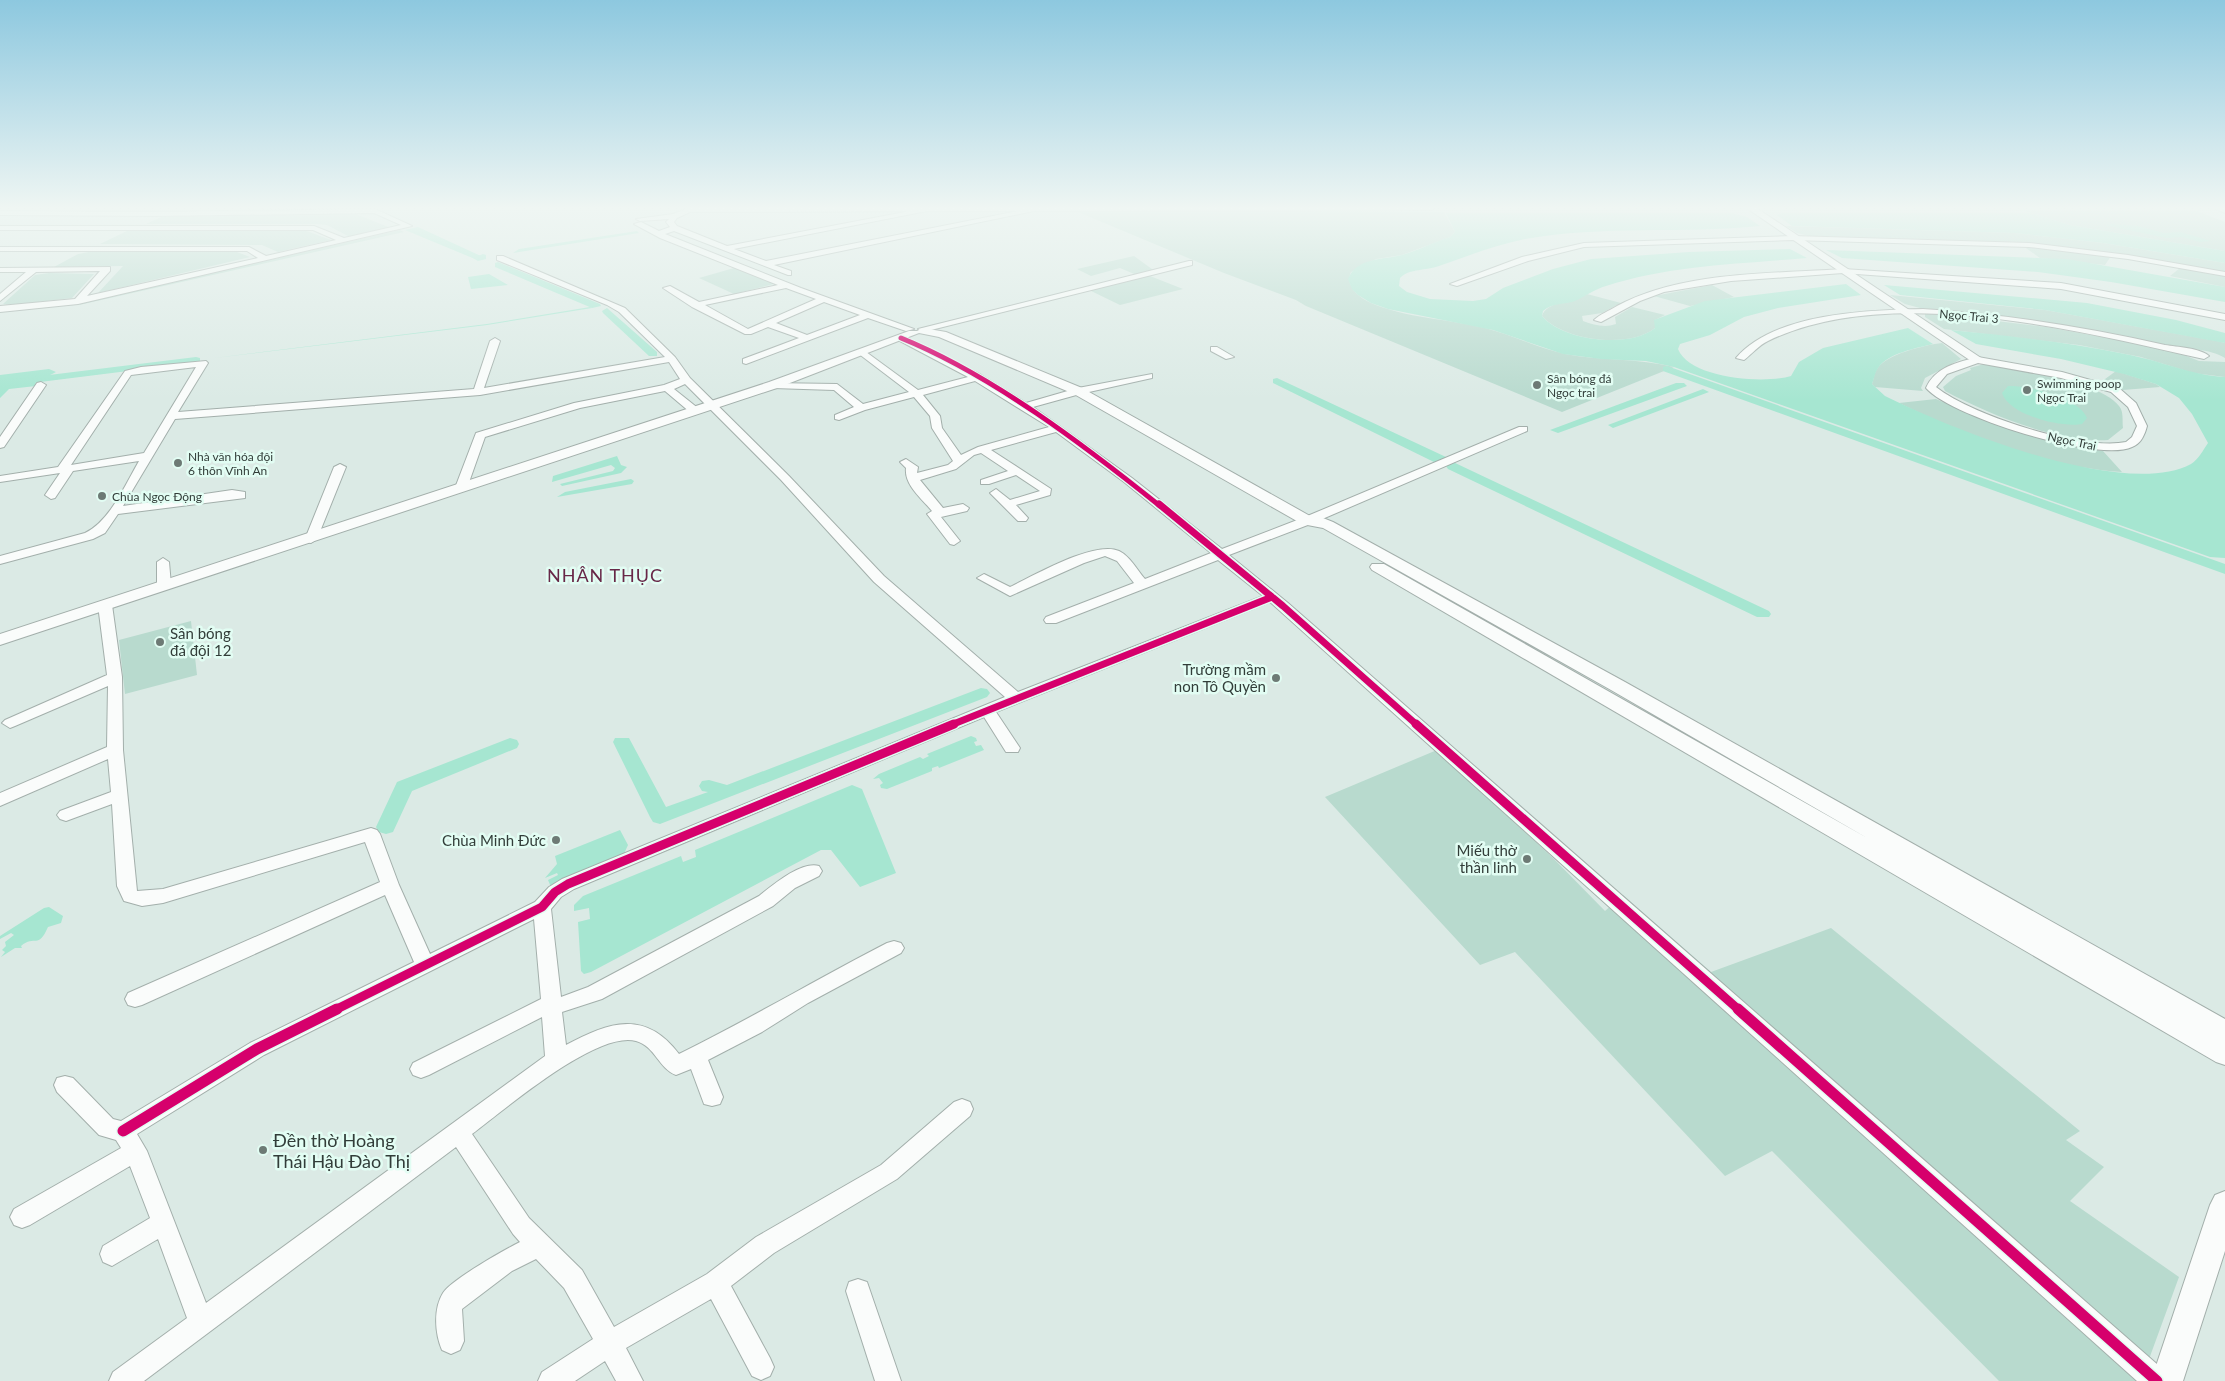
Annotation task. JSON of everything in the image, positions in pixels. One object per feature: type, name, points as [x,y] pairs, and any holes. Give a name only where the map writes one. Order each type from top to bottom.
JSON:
[{"type":"street","points":[[0,298],[31,271]]},
{"type":"street","points":[[78,301],[106,271]]},
{"type":"street","points":[[0,309],[78,301],[210,271]]},
{"type":"street","points":[[532,271],[618,308],[672,359],[686,380],[785,478],[879,579],[1016,699]]},
{"type":"street","points":[[755,271],[914,332],[978,377],[1027,406],[1047,429],[1140,489],[1272,597],[2156,1381]]},
{"type":"street","points":[[784,271],[788,273]]},
{"type":"street","points":[[0,640],[712,406],[914,332],[1159,271]]},
{"type":"street","points":[[1454,284],[1490,271]]},
{"type":"street","points":[[1598,320],[1637,299],[1669,289],[1741,278],[1836,271]]},
{"type":"street","name":"Ngọc Trai","points":[[1844,271],[1978,360],[2062,375],[2115,390],[2134,406],[2142,426],[2140,434],[2132,444],[2120,448],[2075,444],[1983,415],[1942,397],[1931,388],[1932,383],[1942,373],[1978,360]]},
{"type":"street","points":[[1849,271],[2061,286],[2225,317]]},
{"type":"street","points":[[2210,271],[2225,274]]},
{"type":"street","points":[[695,305],[788,285]]},
{"type":"street","points":[[667,288],[695,305],[748,332],[824,299]]},
{"type":"street","name":"Ngọc Trai 3","points":[[1740,358],[1762,341],[1808,324],[1877,312],[1902,311],[1990,317],[2060,327],[2204,356]]},
{"type":"street","points":[[746,361],[867,314]]},
{"type":"street","points":[[769,324],[808,338]]},
{"type":"street","points":[[914,332],[935,332],[1078,391],[1307,521],[1318,521],[1328,525],[1376,551],[2225,1032]]},
{"type":"street","points":[[478,392],[495,341]]},
{"type":"street","points":[[1214,349],[1229,356]]},
{"type":"street","points":[[862,352],[916,393],[935,416],[937,428],[959,460]]},
{"type":"street","points":[[170,416],[478,392],[672,359]]},
{"type":"street","points":[[0,560],[93,535],[102,530],[203,363],[128,373],[66,468],[51,496]]},
{"type":"street","points":[[1027,406],[1078,391],[1149,376]]},
{"type":"street","points":[[839,417],[861,408],[978,377]]},
{"type":"street","points":[[461,488],[480,435],[578,405],[667,388],[686,380]]},
{"type":"street","points":[[0,446],[42,385]]},
{"type":"street","points":[[773,385],[837,387],[861,408]]},
{"type":"street","points":[[667,388],[695,411]]},
{"type":"street","points":[[914,478],[952,467],[959,460],[982,449],[1047,429]]},
{"type":"street","points":[[1051,620],[1307,521],[1523,429]]},
{"type":"street","points":[[982,449],[1045,489],[1046,493],[1008,504]]},
{"type":"street","points":[[0,480],[148,456]]},
{"type":"street","points":[[906,462],[912,467],[911,474],[918,488],[941,513]]},
{"type":"street","points":[[311,539],[340,467]]},
{"type":"street","points":[[985,482],[1018,471]]},
{"type":"street","points":[[996,492],[1022,518]]},
{"type":"street","points":[[114,511],[232,494],[241,495]]},
{"type":"street","points":[[954,541],[933,514],[963,508]]},
{"type":"street","points":[[1307,521],[1307,525],[1314,531],[2225,1054]]},
{"type":"street","points":[[984,578],[1010,592],[1053,571],[1104,552],[1116,555],[1142,584]]},
{"type":"street","points":[[163,562],[164,585]]},
{"type":"street","points":[[65,1085],[107,1128],[123,1131],[256,1049],[542,907],[555,892],[568,884],[987,710],[1272,597]]},
{"type":"street","points":[[105,605],[114,677],[116,750],[126,886],[130,896],[136,899],[163,896],[371,834],[390,885],[425,964]]},
{"type":"street","points":[[10,723],[114,677]]},
{"type":"street","points":[[987,710],[1012,748]]},
{"type":"street","points":[[0,800],[55,772],[116,750]]},
{"type":"street","points":[[66,815],[120,795]]},
{"type":"street","points":[[421,1069],[550,1006],[595,993],[766,901],[790,883],[813,871]]},
{"type":"street","points":[[135,999],[390,885]]},
{"type":"street","points":[[542,907],[556,1054],[554,1061]]},
{"type":"street","points":[[122,1381],[554,1061],[590,1042],[631,1030],[646,1033],[665,1047],[676,1066],[697,1057],[894,948]]},
{"type":"street","points":[[697,1057],[712,1097]]},
{"type":"street","points":[[551,1381],[610,1343],[716,1284],[765,1246],[889,1172],[900,1160],[942,1130],[962,1109]]},
{"type":"street","points":[[123,1131],[136,1151],[201,1322]]},
{"type":"street","points":[[459,1133],[522,1226],[573,1279],[630,1381]]},
{"type":"street","points":[[22,1217],[136,1151]]},
{"type":"street","points":[[2167,1381],[2225,1205]]},
{"type":"street","points":[[112,1254],[162,1223]]},
{"type":"street","points":[[451,1341],[449,1311],[452,1301],[503,1263],[540,1244]]},
{"type":"street","points":[[716,1284],[761,1367]]},
{"type":"street","points":[[858,1291],[870,1332],[888,1381]]},
{"type":"shaded area","points":[[118,271],[189,271],[98,293]]},
{"type":"shaded area","points":[[219,271],[228,271],[79,305]]},
{"type":"shaded area","points":[[722,271],[743,271],[774,284],[734,294],[699,278]]},
{"type":"shaded area","points":[[1082,271],[1108,271],[1091,276]]},
{"type":"shaded area","points":[[1128,271],[1155,271],[1150,276],[1183,289],[1120,305],[1087,289],[1139,276]]},
{"type":"shaded area","points":[[1220,271],[1352,271],[1350,282],[1354,291],[1366,301],[1384,308],[1485,328],[1565,354],[1647,362],[1674,367],[1562,412],[1306,306],[1296,300]]},
{"type":"shaded area","points":[[1412,271],[1400,278],[1399,286],[1407,292],[1430,299],[1473,301],[1486,299],[1503,288],[1547,271],[1668,271],[1602,287],[1575,301],[1551,306],[1543,311],[1542,316],[1552,325],[1565,331],[1580,336],[1613,340],[1644,335],[1655,328],[1654,320],[1705,301],[1846,284],[1861,295],[1778,308],[1744,317],[1710,335],[1680,344],[1678,349],[1685,359],[1697,367],[1712,373],[1747,379],[1779,378],[1791,376],[1799,362],[1823,348],[1908,328],[1933,344],[1903,352],[1883,363],[1877,370],[1872,384],[1885,396],[1950,425],[2037,456],[2082,467],[2124,473],[2161,473],[2191,464],[2199,457],[2208,443],[2192,414],[2179,398],[2156,384],[2124,374],[2061,359],[1976,344],[1951,330],[2082,346],[2138,357],[2212,376],[2225,377],[2225,558],[2210,557],[1674,367],[1646,361],[1601,359],[1563,354],[1493,330],[1388,309],[1371,303],[1352,289],[1348,279],[1352,272]]},
{"type":"shaded area","points":[[2030,271],[2137,271],[2225,287],[2225,302],[2111,282]]},
{"type":"shaded area","points":[[2176,271],[2199,271],[2225,276],[2225,287],[2170,276]]},
{"type":"shaded area","points":[[49,273],[94,274],[72,298],[12,305],[3,304],[35,275]]},
{"type":"shaded area","points":[[489,274],[508,285],[471,289],[468,277]]},
{"type":"shaded area","points":[[1712,285],[1734,297],[1690,306],[1654,296]]},
{"type":"shaded area","points":[[1884,285],[2087,303],[2176,320],[2225,333],[2225,343],[2045,310],[1900,295]]},
{"type":"shaded area","points":[[1587,294],[1621,303],[1602,313],[1582,316],[1583,321],[1591,324],[1604,326],[1616,324],[1615,317],[1632,307],[1665,315],[1655,320],[1655,328],[1644,335],[1614,340],[1597,339],[1565,331],[1552,325],[1542,316],[1545,311],[1555,304]]},
{"type":"shaded area","points":[[1890,295],[2045,310],[2217,341],[2225,343],[2225,358],[2212,352],[2076,329],[2014,319],[1920,308],[1905,304]]},
{"type":"shaded area","points":[[592,308],[487,325],[214,358],[487,324]]},
{"type":"shaded area","points":[[1925,314],[2046,327],[2179,353],[2199,361],[2225,362],[2225,377],[2193,373],[2141,357],[2079,345],[1944,329],[1925,317]]},
{"type":"shaded area","points":[[1942,343],[1961,359],[1925,378],[1921,388],[1923,391],[1875,387],[1872,384],[1877,369],[1889,359],[1916,348]]},
{"type":"shaded area","points":[[1984,364],[2056,378],[2095,390],[2110,398],[2121,408],[2123,428],[2108,440],[2067,437],[2002,417],[1945,391],[1943,387],[1956,376],[1971,370],[1970,368]]},
{"type":"shaded area","points":[[49,369],[56,372],[35,383],[38,384],[36,386],[9,389],[0,398],[0,375]]},
{"type":"shaded area","points":[[2116,371],[2160,387],[2123,390],[2101,382]]},
{"type":"shaded area","points":[[1676,383],[1684,383],[1687,386],[1558,433],[1550,430]]},
{"type":"shaded area","points":[[2008,386],[2040,390],[2052,394],[2074,404],[2087,418],[2082,424],[2073,425],[2049,422],[2025,414],[2014,408],[2002,393]]},
{"type":"shaded area","points":[[1703,389],[1709,392],[1613,428],[1608,425]]},
{"type":"shaded area","points":[[1936,399],[1994,424],[2054,442],[2103,451],[2122,472],[2094,469],[2036,457],[1951,427],[1899,403]]},
{"type":"shaded area","points":[[617,456],[621,465],[627,467],[621,473],[562,486],[560,484],[613,471],[615,468],[611,465],[552,482],[553,476]]},
{"type":"shaded area","points":[[631,479],[634,481],[632,484],[557,497],[565,492]]},
{"type":"shaded area","points":[[191,621],[197,675],[125,694],[119,640]]},
{"type":"shaded area","points":[[971,736],[976,738],[977,741],[974,742],[976,746],[981,745],[984,750],[939,768],[938,766],[932,768],[932,771],[887,789],[881,788],[880,785],[883,783],[879,778],[873,779],[879,774],[920,757],[923,759],[929,756],[927,754]]},
{"type":"shaded area","points":[[1437,750],[1554,859],[1605,911],[1623,895],[1711,972],[1831,928],[2080,1131],[2066,1140],[2104,1167],[2070,1201],[2179,1277],[2141,1381],[1999,1381],[1772,1151],[1725,1176],[1515,952],[1480,965],[1325,797]]},
{"type":"shaded area","points":[[852,785],[862,789],[896,873],[860,887],[831,850],[821,850],[591,972],[584,974],[581,971],[578,922],[590,919],[589,908],[574,911],[574,905],[583,896],[681,856],[683,862],[696,857],[695,850]]},
{"type":"shaded area","points":[[620,830],[628,845],[623,856],[551,887],[548,880],[558,875],[557,873],[545,878],[557,864],[555,856]]},
{"type":"shaded area","points":[[49,907],[63,916],[61,923],[48,927],[45,934],[39,940],[30,941],[21,946],[22,948],[15,948],[1,957],[5,952],[2,950],[6,946],[5,942],[14,935],[11,933],[0,939],[0,936],[44,908]]},
{"type":"waterway","points":[[513,271],[596,306]]},
{"type":"waterway","points":[[607,311],[653,354]]},
{"type":"waterway","points":[[0,384],[196,360]]},
{"type":"waterway","points":[[1667,369],[2225,569]]},
{"type":"waterway","points":[[1277,381],[1441,460]]},
{"type":"waterway","points":[[1453,466],[1763,614]]},
{"type":"waterway","points":[[728,792],[981,693]]},
{"type":"waterway","points":[[622,742],[652,800]]},
{"type":"waterway","points":[[386,827],[404,787],[510,744]]},
{"type":"waterway","points":[[709,786],[728,792]]},
{"type":"waterway","points":[[655,805],[660,817],[728,792]]},
{"type":"cycle path","points":[[901,338],[924,348],[962,369],[1047,421],[1128,480],[1283,606],[2157,1381]]},
{"type":"cycle path","points":[[123,1131],[257,1049],[542,907],[555,892],[568,884],[987,710],[1272,597]]},
{"type":"place","name":"Sân bóng đá Ngọc trai","points":[[1537,385]]},
{"type":"place","name":"Swimming poop Ngọc Trai","points":[[2027,390]]},
{"type":"place","name":"Nhà văn hóa đội 6 thôn Vĩnh An","points":[[178,463]]},
{"type":"place","name":"Chùa Ngọc Động","points":[[102,496]]},
{"type":"place","name":"Sân bóng đá đội 12","points":[[160,642]]},
{"type":"place","name":"Trường mầm non Tô Quyền","points":[[1276,678]]},
{"type":"place","name":"Chùa Minh Đức","points":[[556,840]]},
{"type":"place","name":"Miếu thờ thần linh","points":[[1527,859]]},
{"type":"place","name":"Đền thờ Hoàng Thái Hậu Đào Thị","points":[[263,1150]]},
{"type":"district","name":"NHÂN THỤC","points":[[605,575]]}]
